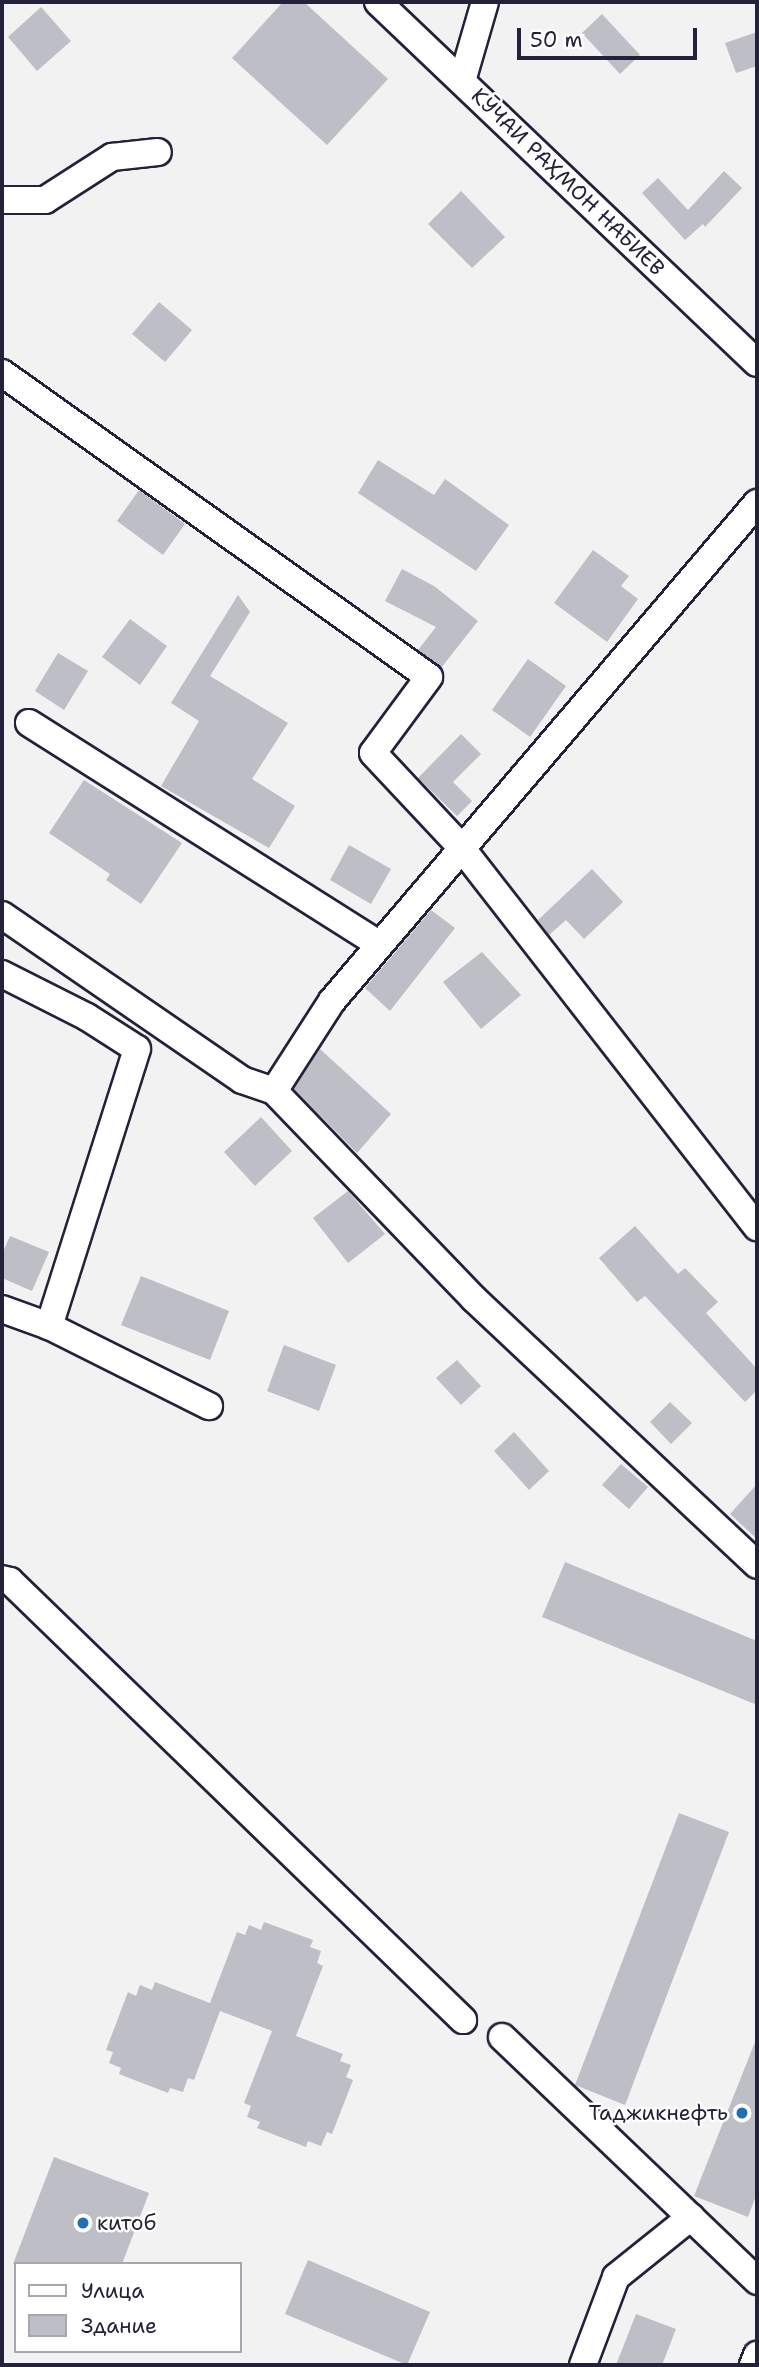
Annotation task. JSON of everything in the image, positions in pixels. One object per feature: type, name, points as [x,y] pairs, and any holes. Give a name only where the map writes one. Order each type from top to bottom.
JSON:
[{"type":"street","name":"КӮЧАИ РАҲМОН НАБИЕВ","points":[[378,2],[757,363]]},
{"type":"street","points":[[462,81],[485,2]]},
{"type":"street","points":[[2,201],[45,200],[112,157],[158,152]]},
{"type":"street","points":[[4,383],[429,677],[373,754],[460,846],[757,1227]]},
{"type":"street","points":[[274,1091],[332,1001],[460,846],[757,503]]},
{"type":"street","points":[[29,723],[379,944]]},
{"type":"street","points":[[2,915],[242,1080],[274,1091],[474,1299],[757,1565]]},
{"type":"street","points":[[2,974],[87,1017],[137,1049],[49,1326]]},
{"type":"street","points":[[2,1309],[49,1326],[209,1406]]},
{"type":"street","points":[[2,1579],[10,1581],[463,2020]]},
{"type":"street","points":[[502,2037],[757,2281]]},
{"type":"street","points":[[583,2365],[616,2277],[691,2217]]},
{"type":"street","points":[[753,2365],[757,2356]]},
{"type":"building","points":[[283,2],[304,2],[388,79],[327,145],[232,58]]},
{"type":"building","points":[[41,7],[71,41],[37,71],[8,37]]},
{"type":"building","points":[[602,14],[640,55],[620,74],[582,33]]},
{"type":"building","points":[[757,32],[757,66],[736,73],[725,43]]},
{"type":"building","points":[[724,171],[742,188],[705,227],[703,224],[685,240],[642,193],[658,178],[688,210]]},
{"type":"building","points":[[461,191],[505,237],[472,268],[428,224]]},
{"type":"building","points":[[159,302],[192,330],[165,362],[132,334]]},
{"type":"building","points":[[378,460],[434,495],[445,479],[509,525],[476,571],[358,493]]},
{"type":"building","points":[[139,490],[185,524],[163,555],[117,521]]},
{"type":"building","points":[[593,550],[629,576],[621,586],[638,599],[607,642],[554,603]]},
{"type":"building","points":[[402,569],[434,586],[478,621],[441,668],[418,650],[436,627],[385,601]]},
{"type":"building","points":[[238,595],[250,612],[210,676],[288,723],[252,779],[295,806],[269,848],[161,786],[199,721],[171,703]]},
{"type":"building","points":[[130,619],[167,646],[140,685],[102,657]]},
{"type":"building","points":[[58,653],[88,671],[64,710],[35,691]]},
{"type":"building","points":[[528,659],[566,686],[530,737],[492,710]]},
{"type":"building","points":[[461,734],[481,754],[453,782],[472,801],[457,816],[418,778]]},
{"type":"building","points":[[84,780],[182,843],[141,904],[106,880],[110,874],[49,833]]},
{"type":"building","points":[[349,845],[391,869],[371,904],[330,880]]},
{"type":"building","points":[[592,869],[623,902],[584,939],[566,920],[549,935],[538,920]]},
{"type":"building","points":[[431,910],[455,928],[390,1011],[365,988]]},
{"type":"building","points":[[482,952],[521,995],[481,1029],[443,982]]},
{"type":"building","points":[[320,1049],[391,1114],[357,1153],[294,1089]]},
{"type":"building","points":[[261,1117],[292,1151],[255,1186],[224,1152]]},
{"type":"building","points":[[348,1191],[385,1234],[348,1263],[313,1218]]},
{"type":"building","points":[[635,1226],[678,1274],[685,1268],[718,1302],[706,1313],[757,1369],[757,1390],[745,1402],[645,1296],[637,1302],[599,1258]]},
{"type":"building","points":[[10,1236],[49,1252],[32,1291],[2,1278],[2,1254]]},
{"type":"building","points":[[141,1276],[229,1311],[210,1360],[121,1325]]},
{"type":"building","points":[[284,1345],[336,1365],[319,1411],[267,1391]]},
{"type":"building","points":[[457,1360],[481,1386],[461,1405],[436,1378]]},
{"type":"building","points":[[670,1402],[692,1423],[671,1444],[650,1422]]},
{"type":"building","points":[[514,1432],[549,1471],[529,1490],[494,1451]]},
{"type":"building","points":[[621,1464],[648,1487],[629,1509],[602,1485]]},
{"type":"building","points":[[757,1484],[757,1539],[730,1514]]},
{"type":"building","points":[[565,1562],[757,1641],[757,1705],[542,1617]]},
{"type":"building","points":[[679,1813],[729,1832],[625,2105],[575,2085]]},
{"type":"building","points":[[264,1922],[313,1940],[310,1947],[321,1951],[317,1963],[323,1966],[296,2036],[343,2054],[340,2061],[351,2065],[346,2077],[353,2080],[332,2134],[327,2132],[321,2146],[308,2141],[306,2147],[257,2128],[260,2122],[247,2117],[251,2106],[244,2103],[272,2031],[220,2011],[194,2080],[188,2078],[183,2092],[170,2088],[168,2093],[119,2074],[121,2068],[109,2063],[113,2052],[106,2050],[128,1992],[136,1996],[140,1985],[152,1990],[155,1982],[210,2003],[237,1932],[245,1935],[249,1925],[261,1930]]},
{"type":"building","name":"Таджикнефть","points":[[757,2037],[757,2193],[748,2217],[694,2196]]},
{"type":"building","name":"китоб","points":[[54,2157],[149,2193],[123,2262],[13,2264]]},
{"type":"building","points":[[308,2260],[430,2312],[407,2365],[285,2314]]},
{"type":"building","points":[[636,2314],[676,2329],[662,2365],[616,2365]]},
{"type":"place","name":"Таджикнефть","points":[[742,2113]]},
{"type":"place","name":"китоб","points":[[83,2223]]}]
